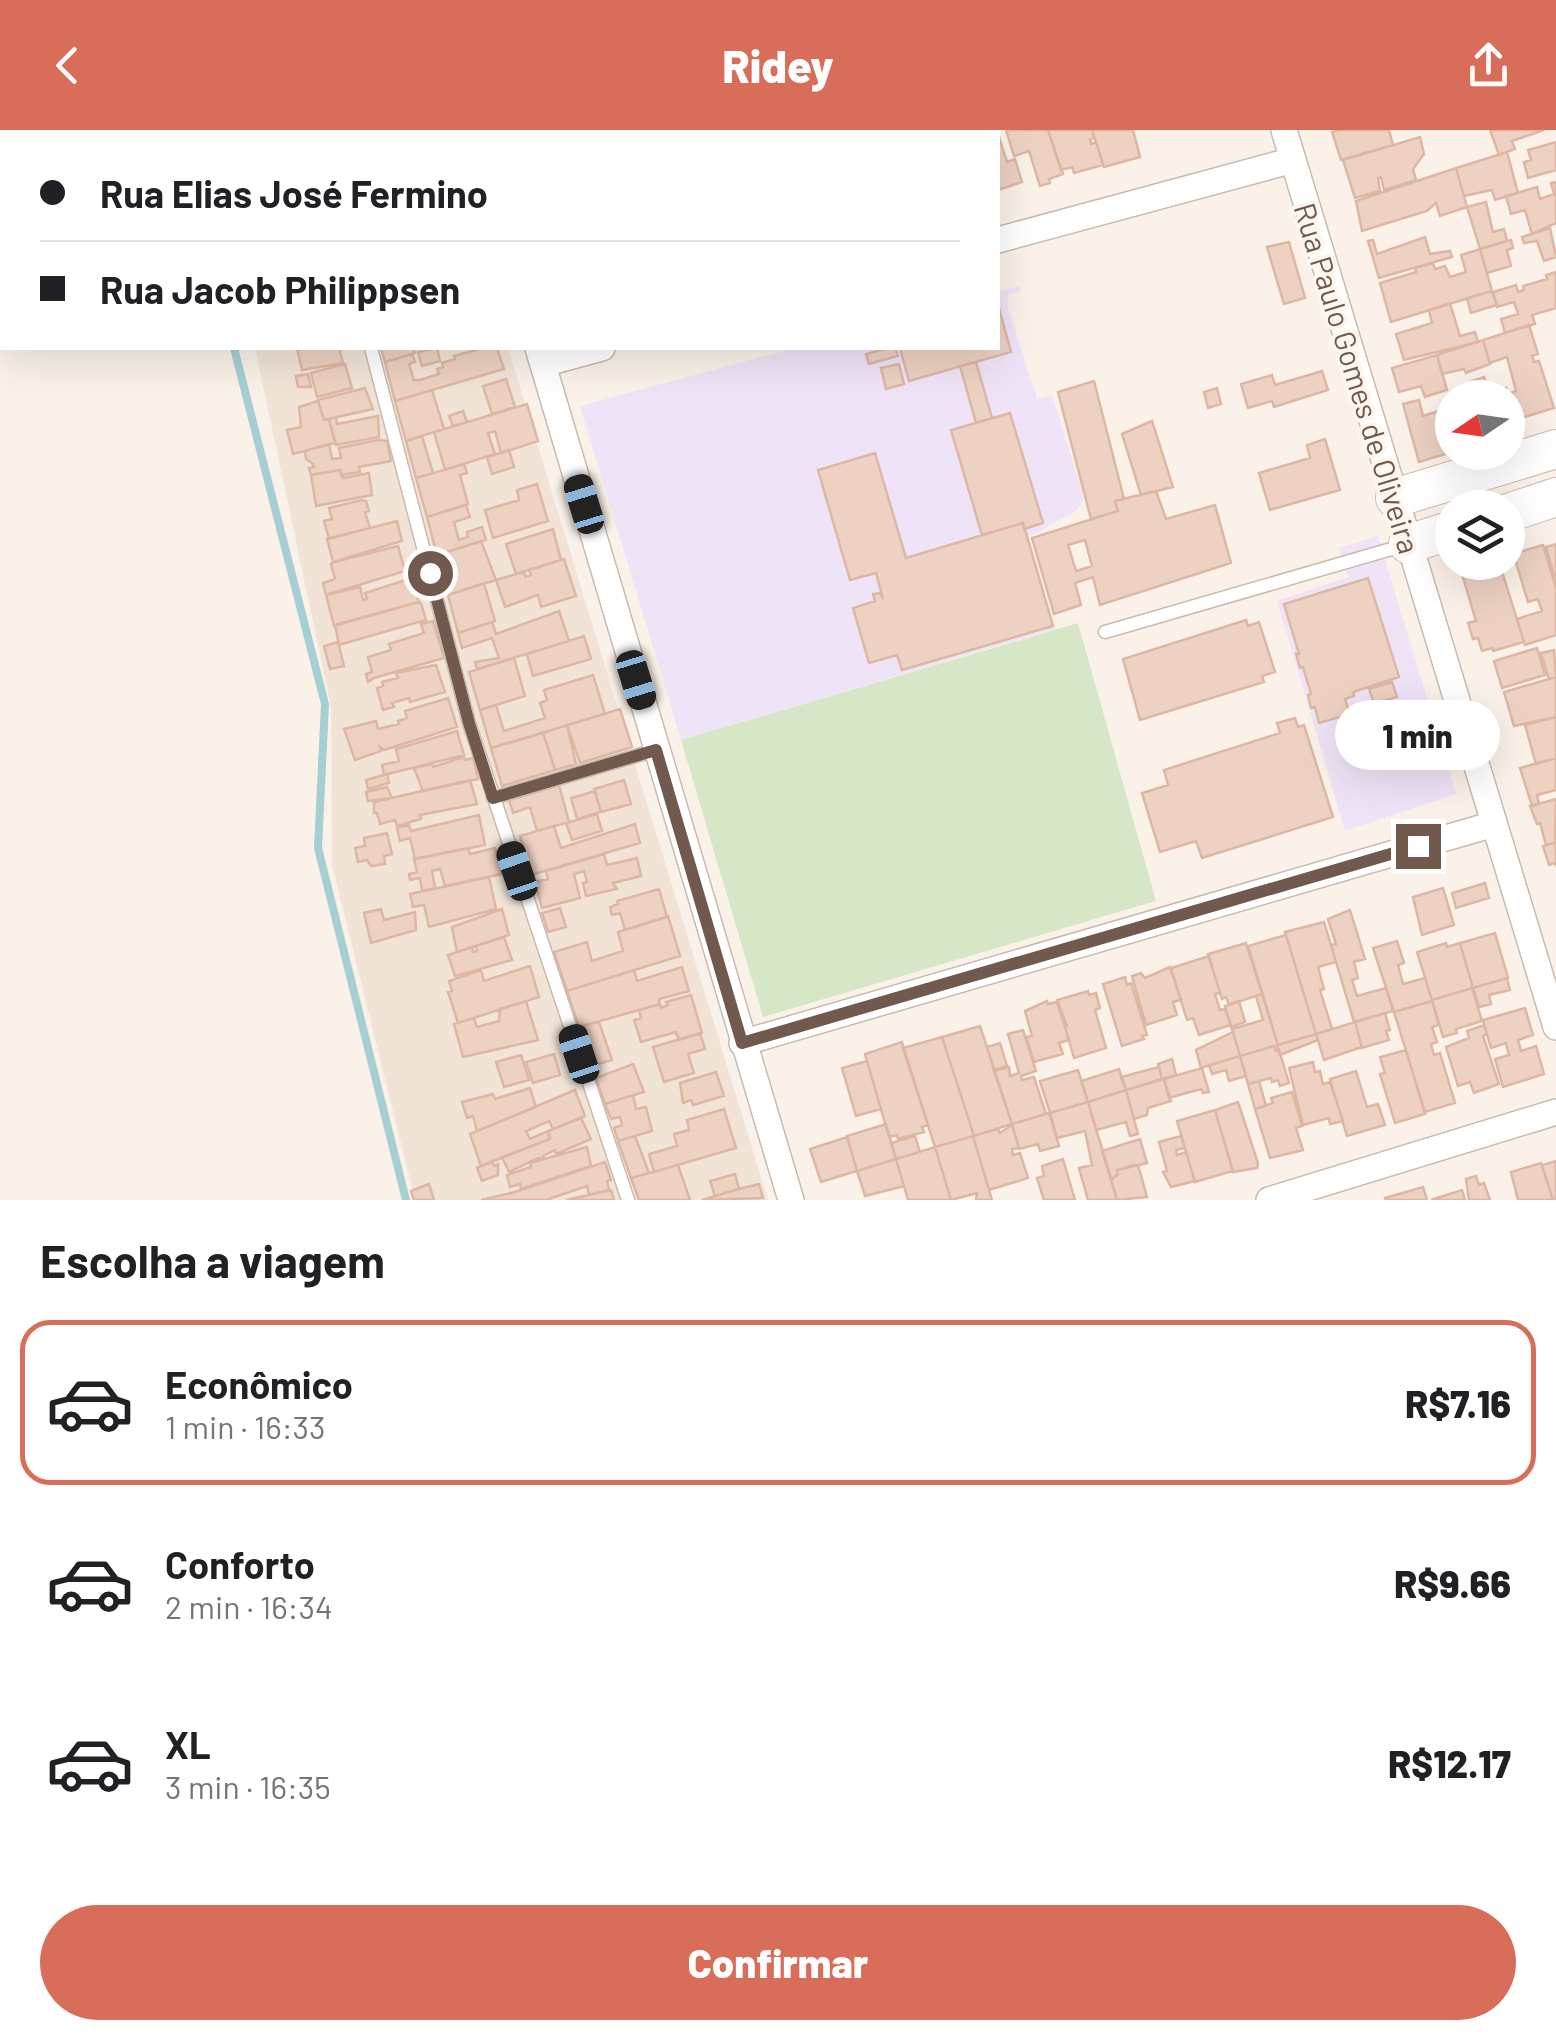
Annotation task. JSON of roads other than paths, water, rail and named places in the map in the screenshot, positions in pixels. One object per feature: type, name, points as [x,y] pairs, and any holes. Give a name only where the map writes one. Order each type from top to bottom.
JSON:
[{"type":"street","name":"Rua Paulo Gomes de Oliveira","points":[[1284,130],[1556,1028]]},
{"type":"street","points":[[1000,239],[1293,160]]},
{"type":"street","points":[[586,350],[540,356],[791,1200]]},
{"type":"street","points":[[1394,498],[1556,449]]},
{"type":"street","points":[[1525,507],[1556,497]]},
{"type":"street","points":[[1408,544],[1435,535]]},
{"type":"street","points":[[742,1043],[1494,824]]},
{"type":"street","points":[[1269,1200],[1556,1112]]},
{"type":"lane","points":[[372,350],[469,723],[628,1200]]},
{"type":"lane","points":[[1105,632],[1408,544]]},
{"type":"lane","points":[[493,798],[656,750]]},
{"type":"waterway","points":[[235,350],[325,704],[318,848],[406,1200]]}]
